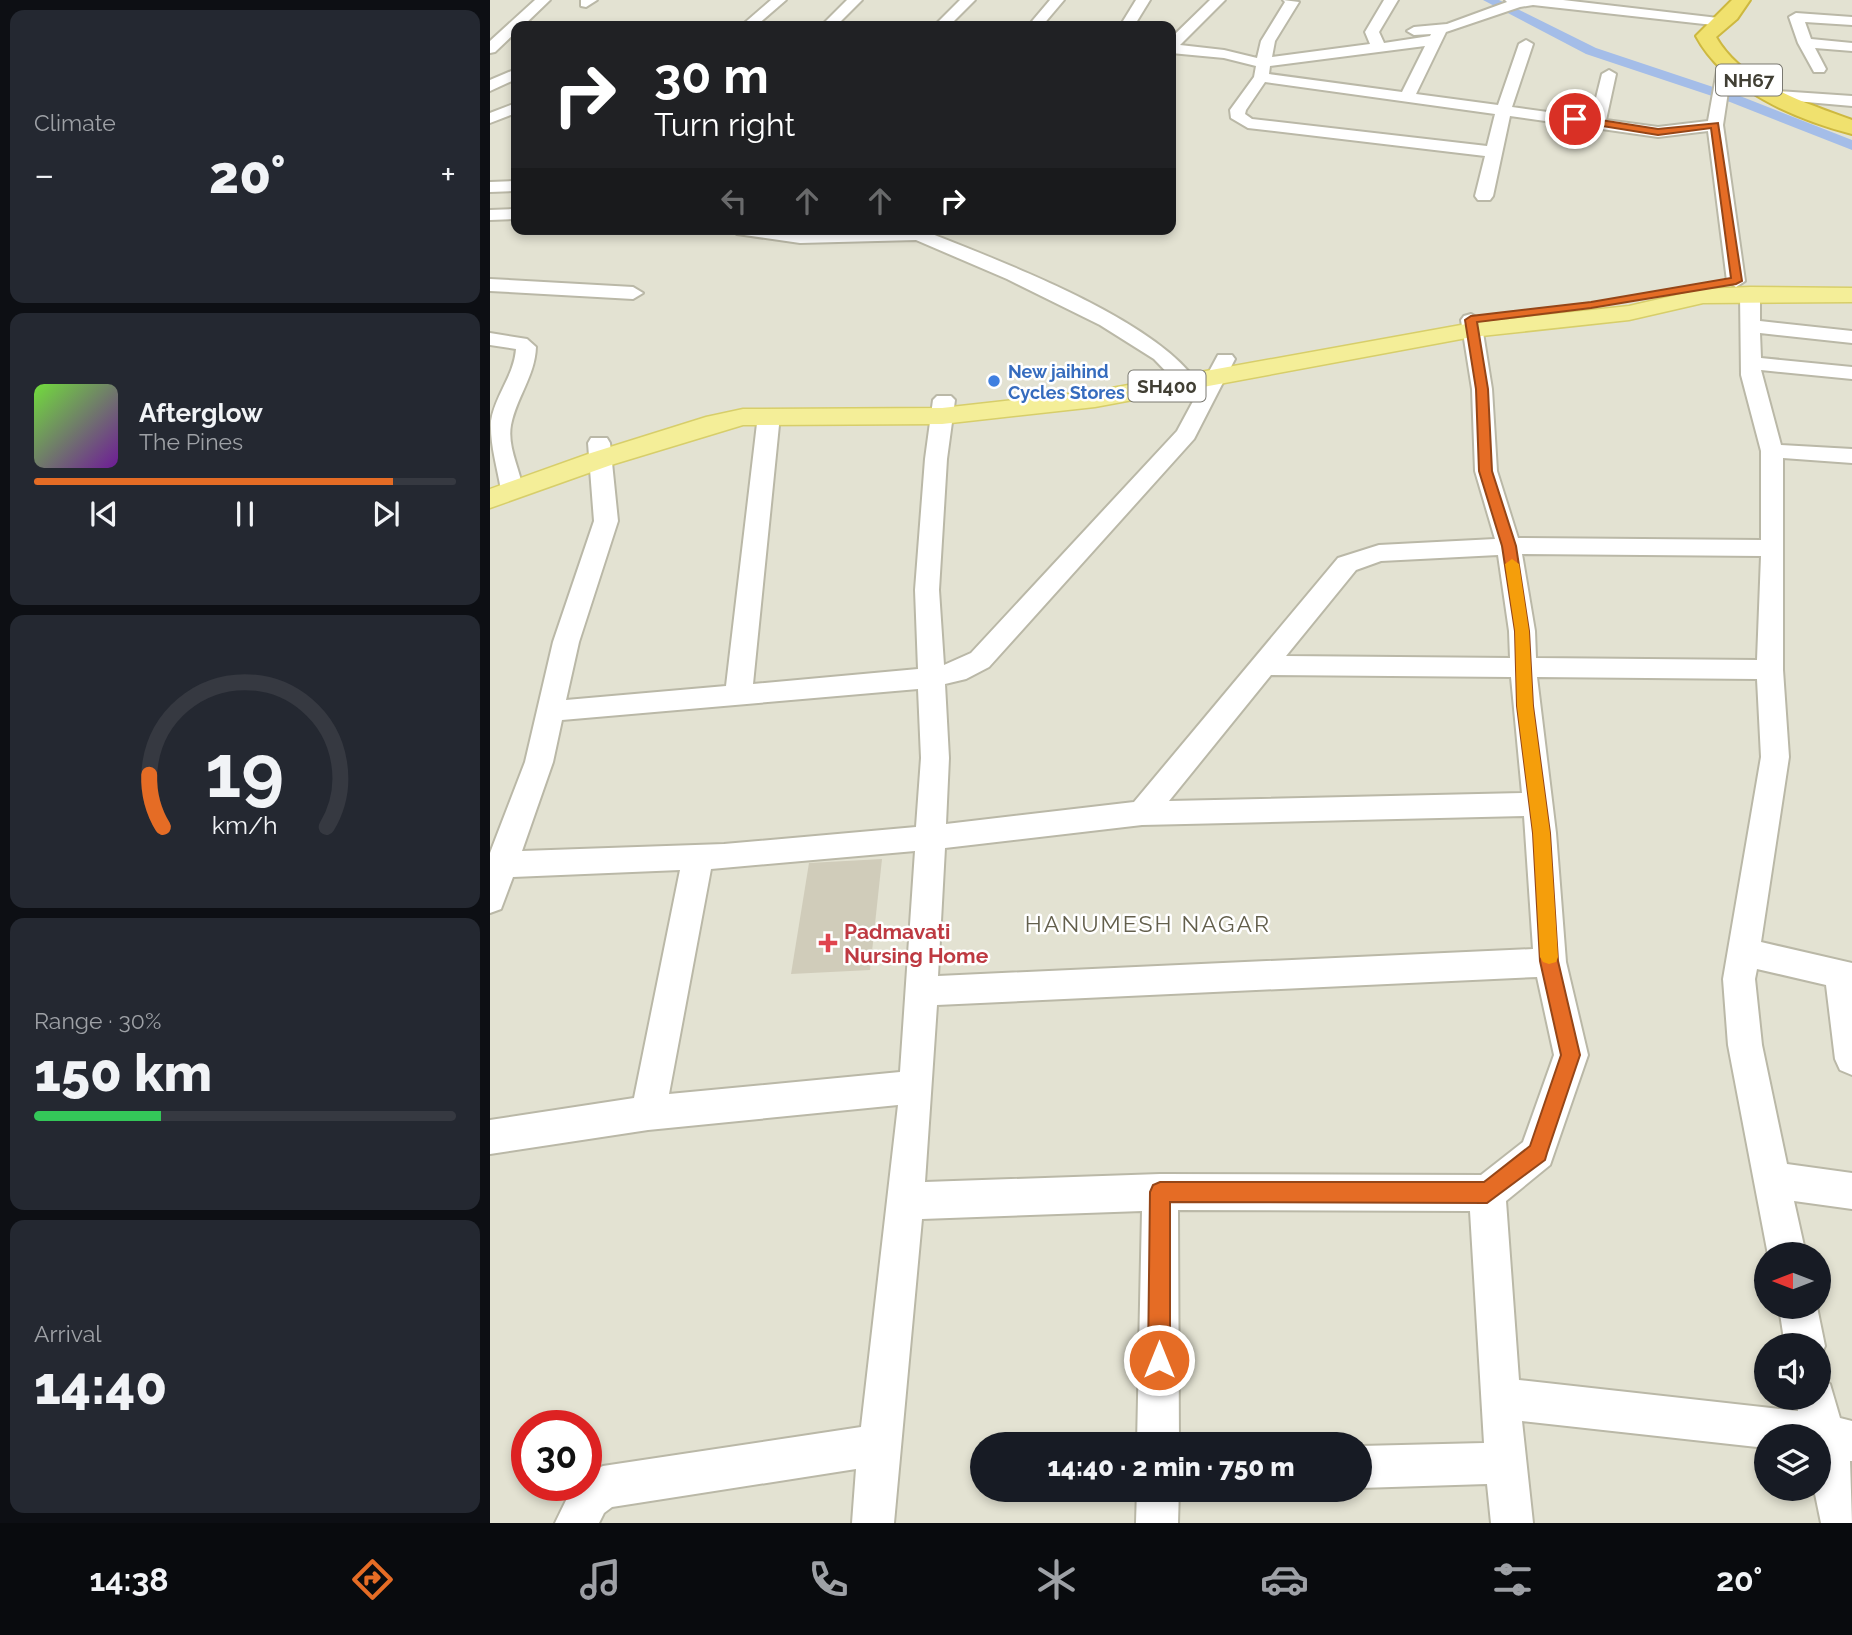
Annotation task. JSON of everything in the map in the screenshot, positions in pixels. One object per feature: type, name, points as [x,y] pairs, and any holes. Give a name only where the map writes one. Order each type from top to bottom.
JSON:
[{"type":"highway","name":"NH67","points":[[1741,0],[1706,36],[1710,50],[1725,65],[1778,96],[1852,127]]},
{"type":"main road","name":"SH400","points":[[600,451],[716,422],[769,415],[1095,399],[1182,375],[1472,325],[1629,313],[1743,287],[1852,283]]},
{"type":"main road","name":"SH400","points":[[1743,287],[1852,295]]},
{"type":"main road","name":"SH400","points":[[501,488],[600,451],[735,406],[776,402],[943,408]]},
{"type":"street","points":[[491,42],[529,0]]},
{"type":"street","points":[[517,21],[543,0]]},
{"type":"street","points":[[754,21],[779,0]]},
{"type":"street","points":[[833,21],[855,0]]},
{"type":"street","points":[[946,21],[968,0]]},
{"type":"street","points":[[1039,21],[1057,0]]},
{"type":"street","points":[[1130,21],[1143,0]]},
{"type":"street","points":[[1176,43],[1218,0]]},
{"type":"street","points":[[1290,0],[1262,70],[1237,115],[1248,122],[1494,152]]},
{"type":"street","points":[[1369,38],[1391,0]]},
{"type":"street","points":[[1262,70],[1369,38],[1437,35],[1506,6],[1533,1],[1722,22]]},
{"type":"street","points":[[1470,4],[1506,6]]},
{"type":"street","points":[[1819,69],[1805,43],[1796,16],[1852,21]]},
{"type":"street","points":[[491,42],[511,26]]},
{"type":"street","points":[[1408,95],[1437,35]]},
{"type":"street","points":[[491,42],[511,44]]},
{"type":"street","points":[[1805,43],[1852,47]]},
{"type":"street","points":[[1483,196],[1504,109],[1526,44]]},
{"type":"street","points":[[1176,49],[1224,54],[1262,70],[1408,95],[1658,132],[1715,125]]},
{"type":"street","points":[[1725,65],[1715,125],[1750,326],[1753,385],[1772,451],[1770,670],[1775,757],[1739,979],[1741,1013],[1784,1242]]},
{"type":"street","points":[[1598,122],[1609,74]]},
{"type":"street","points":[[490,86],[511,76]]},
{"type":"street","points":[[1778,96],[1852,101]]},
{"type":"street","points":[[490,118],[511,110]]},
{"type":"street","points":[[490,187],[511,186]]},
{"type":"street","points":[[490,215],[511,214]]},
{"type":"street","points":[[779,235],[800,238],[859,235]]},
{"type":"street","points":[[924,235],[1034,282],[1096,315],[1143,342],[1182,375]]},
{"type":"street","points":[[953,249],[963,235]]},
{"type":"street","points":[[490,285],[633,293]]},
{"type":"street","points":[[905,1201],[1160,1192],[1487,1193],[1537,1153],[1571,1055],[1549,961],[1537,804],[1525,706],[1522,631],[1509,546],[1486,471],[1482,389],[1472,325]]},
{"type":"street","points":[[1750,326],[1852,337]]},
{"type":"street","points":[[490,339],[520,342],[526,347],[527,360],[500,424],[501,488]]},
{"type":"street","points":[[1751,363],[1852,373]]},
{"type":"street","points":[[551,710],[738,696],[929,678],[957,672],[980,660],[1186,434],[1222,368]]},
{"type":"street","points":[[873,1523],[916,1087],[935,758],[929,678],[927,590],[943,408]]},
{"type":"street","points":[[738,696],[769,415]]},
{"type":"street","points":[[490,900],[496,865],[539,762],[566,642],[606,520],[600,451]]},
{"type":"street","points":[[1772,451],[1852,456]]},
{"type":"street","points":[[1142,813],[1347,564],[1379,553],[1509,546],[1773,548]]},
{"type":"street","points":[[1265,666],[1770,670]]},
{"type":"street","points":[[496,865],[698,857],[930,838],[1142,813],[1537,804]]},
{"type":"street","points":[[648,1113],[698,857]]},
{"type":"street","points":[[1743,952],[1846,976],[1852,1059]]},
{"type":"street","points":[[921,991],[1549,961]]},
{"type":"street","points":[[490,1137],[648,1113],[916,1087]]},
{"type":"street","points":[[1772,1180],[1852,1191]]},
{"type":"street","points":[[1158,1432],[1160,1192]]},
{"type":"street","points":[[1487,1193],[1500,1398],[1512,1523]]},
{"type":"street","points":[[1500,1398],[1830,1424]]},
{"type":"street","points":[[1831,1432],[1842,1523]]},
{"type":"street","points":[[576,1523],[589,1498],[603,1487],[879,1445]]},
{"type":"street","points":[[1372,1467],[1506,1463]]},
{"type":"street","points":[[1157,1523],[1158,1502]]},
{"type":"shaded area","points":[[490,0],[1852,0],[1852,1523],[490,1523]]},
{"type":"building","points":[[882,859],[870,970],[791,974],[809,863]]},
{"type":"waterway","points":[[1489,0],[1591,51],[1735,99],[1852,145]]},
{"type":"slow traffic","points":[[1512,564],[1522,631],[1525,706],[1541,833],[1549,957]]},
{"type":"place","name":"New jaihind Cycles Stores","points":[[994,381]]},
{"type":"place","name":"Padmavati Nursing Home","points":[[828,943]]},
{"type":"district","name":"HANUMESH NAGAR","points":[[1148,923]]},
{"type":"route","points":[[1159,1360],[1160,1192],[1487,1193],[1537,1153],[1571,1055],[1549,961],[1541,833],[1525,706],[1522,631],[1509,546],[1486,471],[1482,389],[1471,320],[1591,305],[1736,281],[1715,125],[1658,132],[1575,119]]}]
